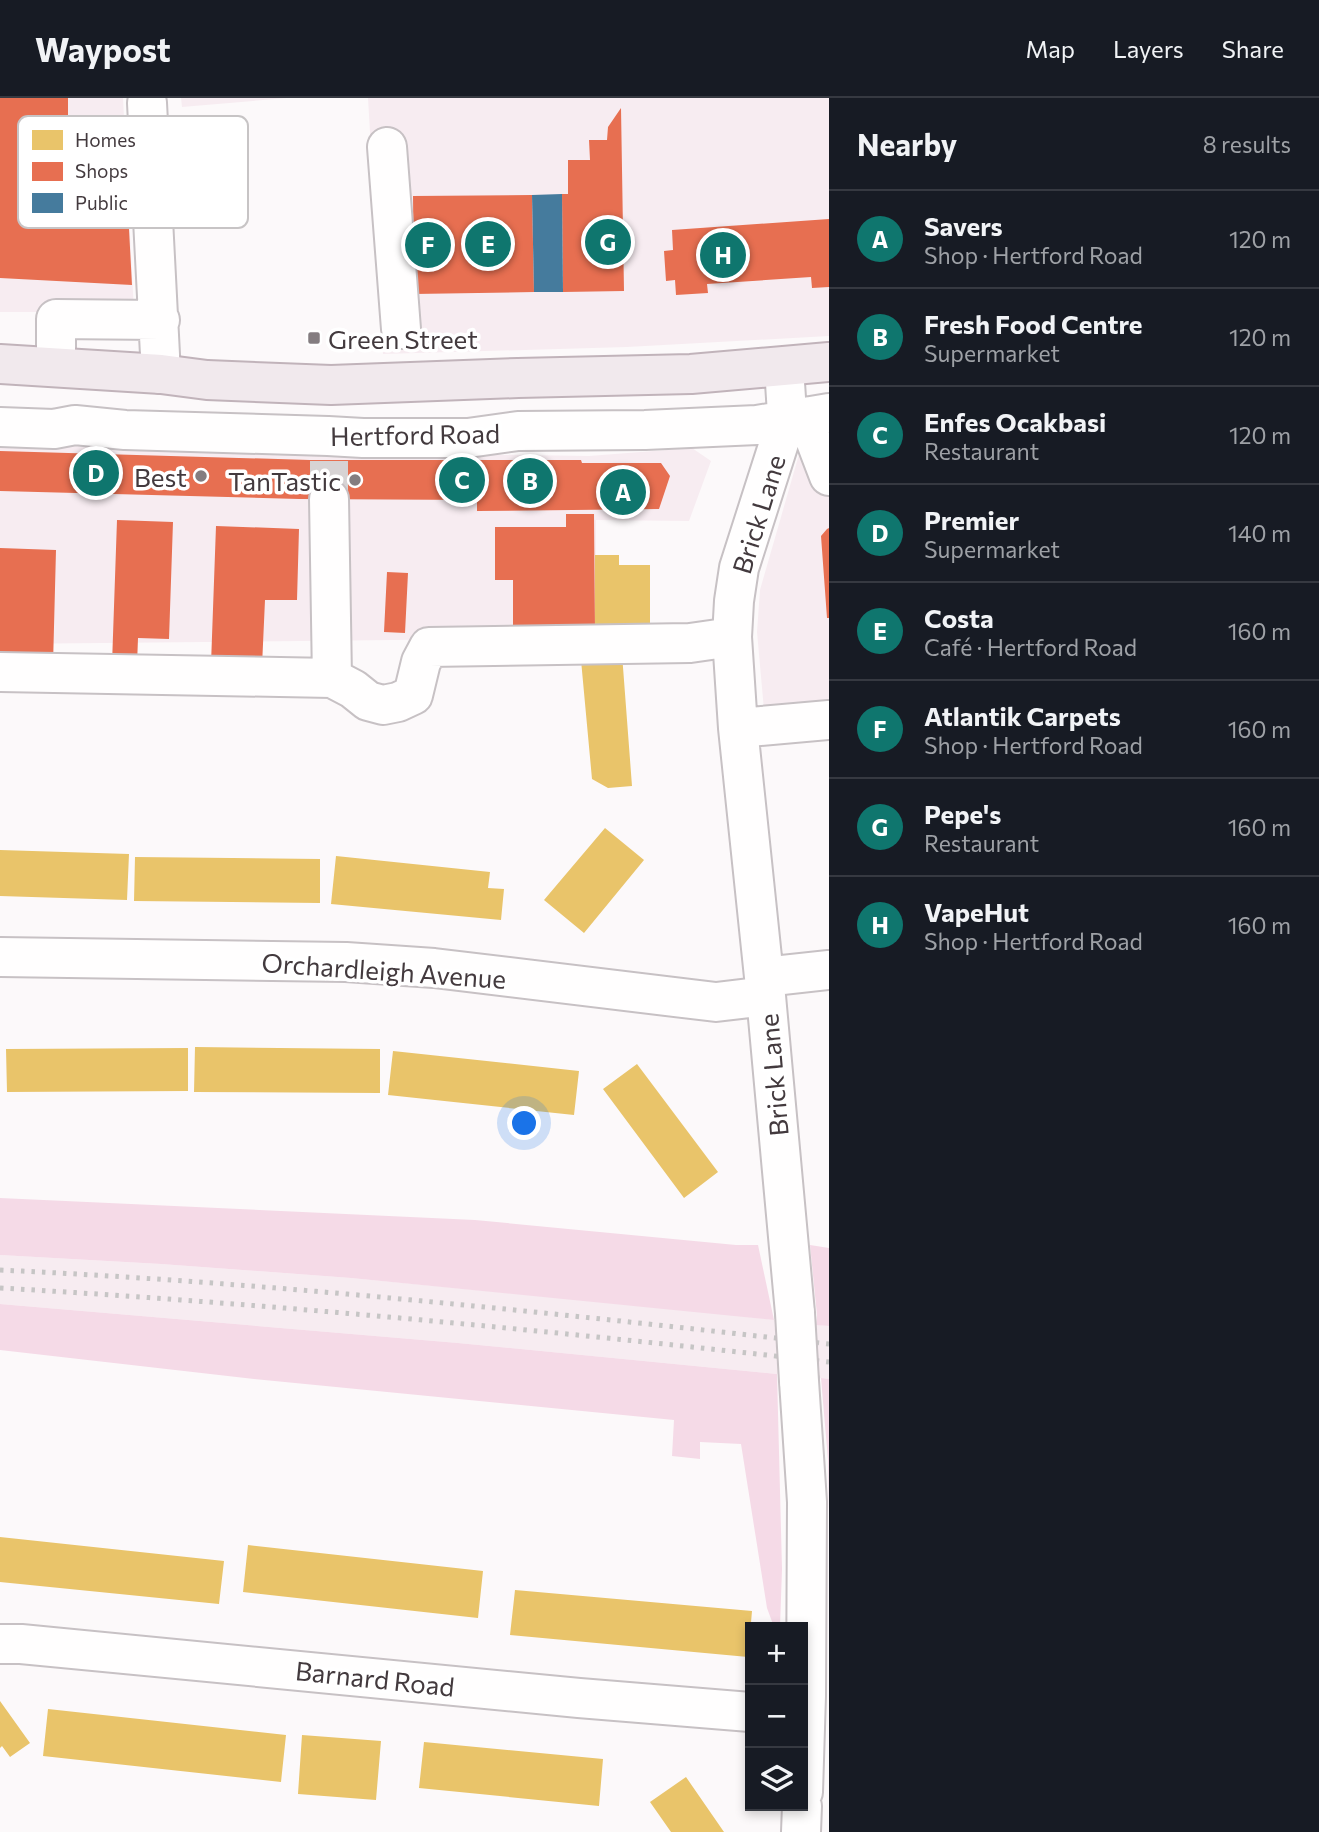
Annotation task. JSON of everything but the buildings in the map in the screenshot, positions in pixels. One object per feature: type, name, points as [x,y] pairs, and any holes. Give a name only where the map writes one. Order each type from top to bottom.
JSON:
[{"type":"main road","name":"Hertford Road","points":[[0,364],[162,374],[207,380],[331,385],[691,374],[829,362]]},
{"type":"street","points":[[148,103],[149,116]]},
{"type":"street","points":[[387,147],[401,329]]},
{"type":"street","points":[[155,228],[162,374]]},
{"type":"street","points":[[56,366],[56,319],[160,320]]},
{"type":"street","name":"Brick Lane","points":[[784,367],[787,414],[808,417],[739,568],[732,637],[738,728],[795,1312],[807,1502],[811,1707],[807,1748]]},
{"type":"street","points":[[329,448],[331,385]]},
{"type":"street","points":[[808,417],[829,476]]},
{"type":"street","name":"Hertford Road","points":[[0,427],[54,429],[75,425],[329,448],[363,438],[468,438],[518,431],[681,429],[757,425],[808,417]]},
{"type":"street","points":[[329,499],[332,678]]},
{"type":"street","points":[[0,672],[332,678],[368,701],[383,705],[413,695],[421,662],[429,647],[690,643],[732,637]]},
{"type":"street","points":[[738,728],[829,720]]},
{"type":"street","name":"Orchardleigh Avenue","points":[[0,957],[346,962],[434,968],[716,1002],[829,970]]},
{"type":"street","name":"Barnard Road","points":[[0,1644],[35,1645],[745,1712]]},
{"type":"street","points":[[801,1832],[802,1811]]},
{"type":"shaded area","points":[[0,98],[123,98],[124,116],[18,116],[18,228],[130,228],[134,312],[0,312]]},
{"type":"shaded area","points":[[181,98],[287,98],[182,107]]},
{"type":"shaded area","points":[[368,98],[829,98],[829,336],[627,347],[383,354]]},
{"type":"shaded area","points":[[829,432],[829,704],[764,710],[757,632],[760,590],[802,444]]},
{"type":"shaded area","points":[[0,442],[160,450],[589,456],[692,448],[711,461],[689,521],[596,520],[596,638],[0,644]]},
{"type":"shaded area","points":[[0,1198],[475,1220],[758,1245],[774,1320],[351,1278],[0,1255]]},
{"type":"shaded area","points":[[810,1245],[829,1248],[829,1326],[816,1325]]},
{"type":"shaded area","points":[[0,1255],[351,1278],[829,1326],[829,1379],[458,1343],[0,1304]]},
{"type":"shaded area","points":[[0,1304],[458,1343],[777,1374],[782,1569],[780,1622],[772,1622],[767,1608],[741,1444],[700,1442],[700,1459],[672,1456],[674,1420],[254,1379],[0,1350]]},
{"type":"shaded area","points":[[821,1378],[829,1379],[829,1512],[828,1460]]},
{"type":"tunnel","points":[[329,460],[329,499]]},
{"type":"railway","points":[[0,1270],[311,1291],[518,1310],[829,1344]]},
{"type":"railway","points":[[0,1288],[415,1319],[829,1362]]},
{"type":"place","name":"Pepe's","points":[[608,242]]},
{"type":"place","name":"Costa","points":[[488,244]]},
{"type":"place","name":"Atlantik Carpets","points":[[428,245]]},
{"type":"place","name":"VapeHut","points":[[723,255]]},
{"type":"place","name":"Green Street","points":[[314,338]]},
{"type":"place","name":"Premier","points":[[96,473]]},
{"type":"place","name":"Best","points":[[201,476]]},
{"type":"place","name":"TanTastic","points":[[355,480]]},
{"type":"place","name":"Enfes Ocakbasi","points":[[462,480]]},
{"type":"place","name":"Fresh Food Centre","points":[[530,481]]},
{"type":"place","name":"Savers","points":[[623,492]]}]
